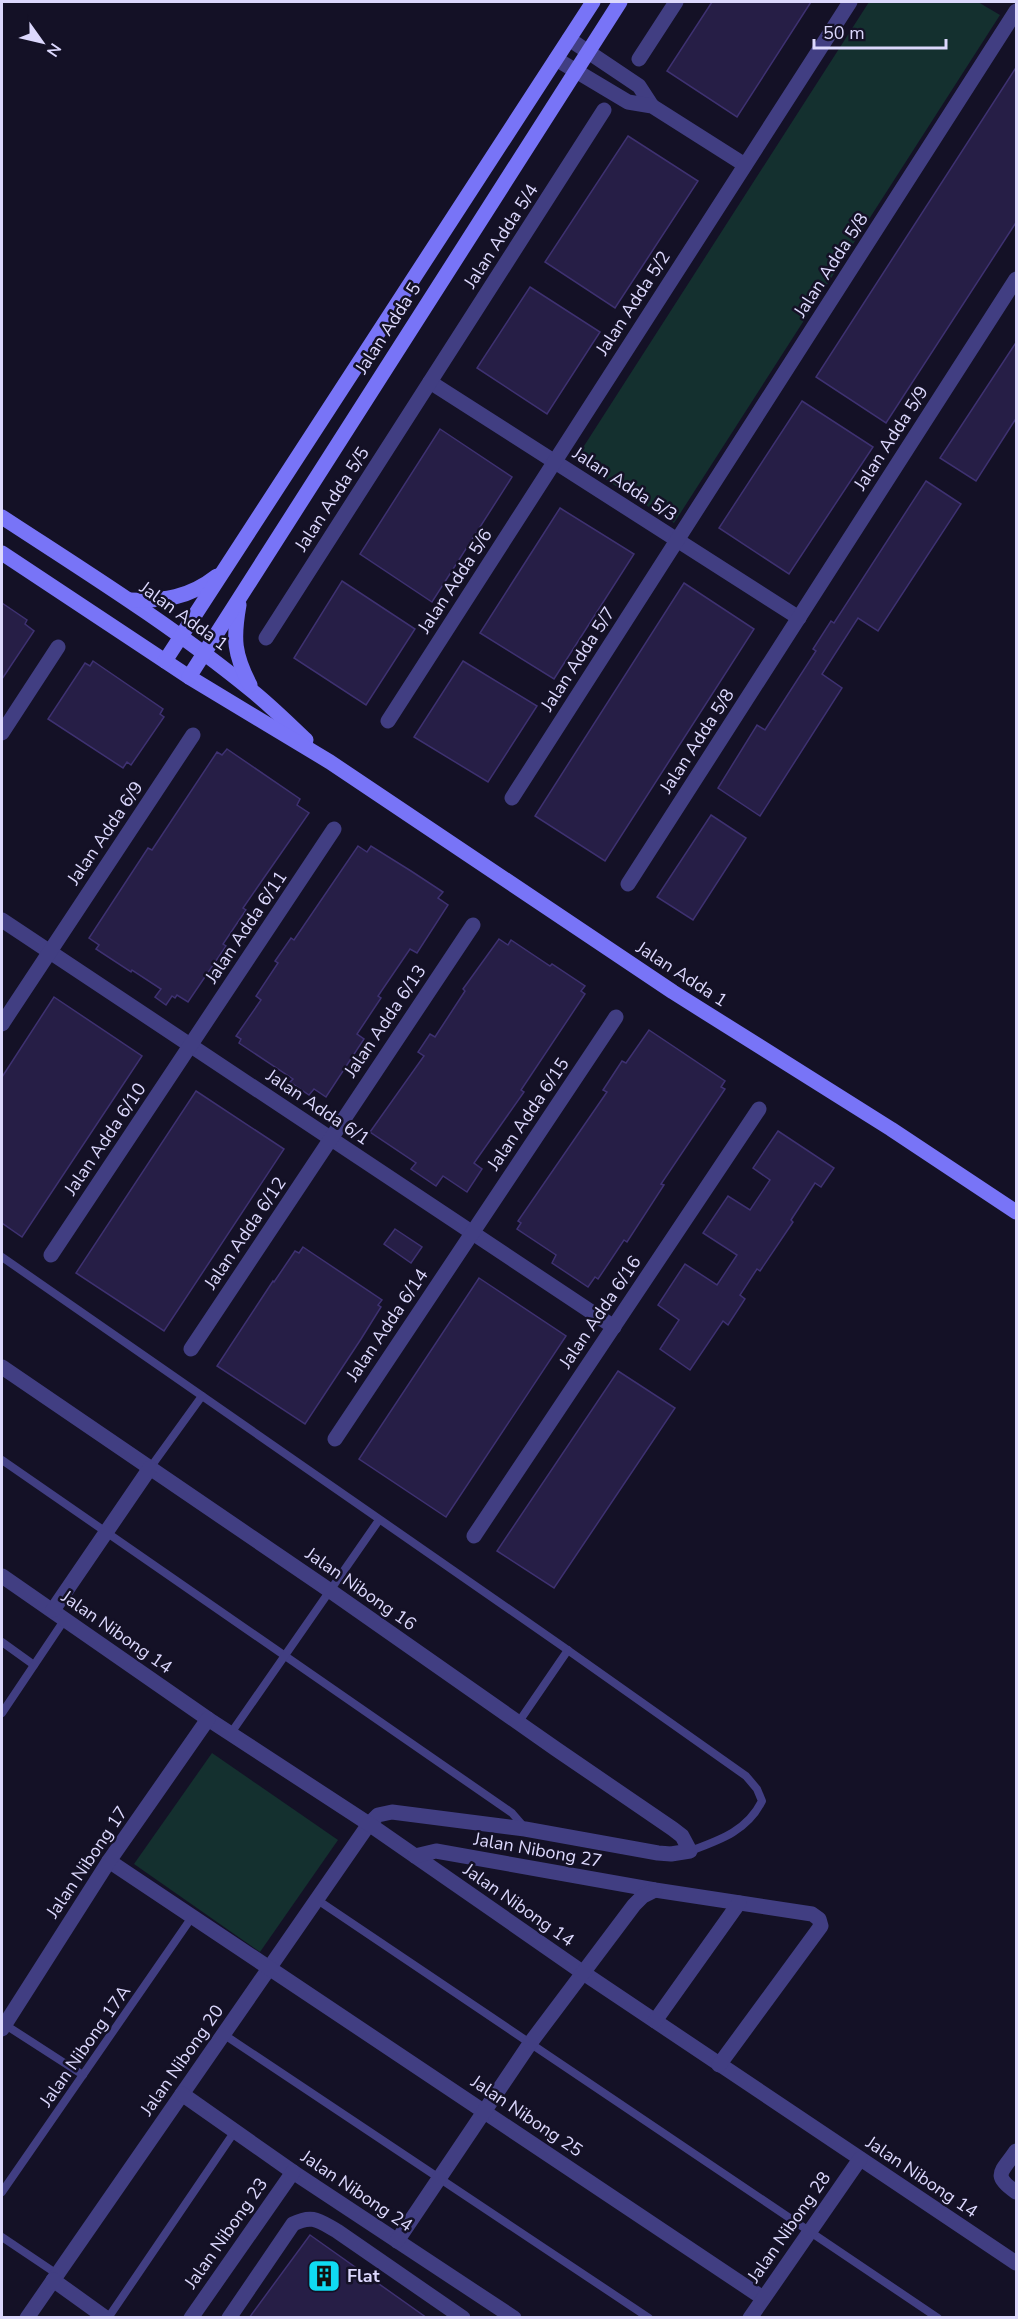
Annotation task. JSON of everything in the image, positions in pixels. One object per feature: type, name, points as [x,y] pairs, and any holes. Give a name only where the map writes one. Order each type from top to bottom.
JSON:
[{"type":"main road","name":"Jalan Adda 5","points":[[165,661],[593,2]]},
{"type":"main road","name":"Jalan Adda 5","points":[[189,676],[620,2]]},
{"type":"main road","name":"Jalan Adda 1","points":[[2,517],[130,600],[204,654],[253,691],[330,762]]},
{"type":"main road","name":"Jalan Adda 1","points":[[2,553],[165,661],[330,762],[673,992],[891,1129],[1017,1212]]},
{"type":"main road","points":[[130,600],[158,601],[181,596],[205,585],[221,572]]},
{"type":"main road","points":[[240,596],[234,629],[237,661],[253,691]]},
{"type":"street","points":[[639,59],[676,2]]},
{"type":"street","name":"Jalan Adda 5/2","points":[[554,461],[850,2]]},
{"type":"street","points":[[1004,2],[1017,10]]},
{"type":"street","name":"Jalan Adda 5/8","points":[[677,540],[1017,10]]},
{"type":"street","points":[[569,39],[639,86],[652,106]]},
{"type":"street","points":[[556,59],[628,102],[652,106],[745,165]]},
{"type":"street","name":"Jalan Adda 5/4","points":[[430,382],[604,110]]},
{"type":"street","name":"Jalan Adda 5/9","points":[[799,618],[1017,279]]},
{"type":"street","name":"Jalan Adda 5/3","points":[[430,382],[799,618]]},
{"type":"street","name":"Jalan Adda 5/5","points":[[266,638],[430,382]]},
{"type":"street","name":"Jalan Adda 5/6","points":[[388,721],[554,461]]},
{"type":"street","name":"Jalan Adda 5/7","points":[[512,798],[677,540]]},
{"type":"street","name":"Jalan Adda 5/8","points":[[628,884],[799,618]]},
{"type":"street","points":[[2,733],[58,647]]},
{"type":"street","name":"Jalan Adda 6/9","points":[[2,1024],[194,735]]},
{"type":"street","name":"Jalan Adda 6/11","points":[[190,1046],[334,829]]},
{"type":"street","name":"Jalan Adda 6/1","points":[[2,920],[614,1327]]},
{"type":"street","name":"Jalan Adda 6/13","points":[[331,1139],[472,925]]},
{"type":"street","name":"Jalan Adda 6/15","points":[[472,1233],[616,1017]]},
{"type":"street","name":"Jalan Adda 6/10","points":[[51,1255],[190,1046]]},
{"type":"street","name":"Jalan Adda 6/16","points":[[474,1536],[759,1108]]},
{"type":"street","name":"Jalan Adda 6/12","points":[[191,1348],[331,1139]]},
{"type":"street","name":"Jalan Adda 6/14","points":[[335,1439],[472,1233]]},
{"type":"street","name":"Jalan Nibong 16","points":[[2,1367],[673,1829],[682,1836],[690,1851]]},
{"type":"street","points":[[59,1614],[106,1533],[150,1468]]},
{"type":"street","name":"Jalan Nibong 14","points":[[2,1576],[208,1719],[369,1824],[719,2065],[1017,2263]]},
{"type":"street","name":"Jalan Nibong 17","points":[[3,2026],[8,2005],[208,1719]]},
{"type":"street","points":[[369,1824],[378,1815],[392,1812],[525,1829],[658,1853],[671,1854],[690,1851]]},
{"type":"street","name":"Jalan Nibong 20","points":[[27,2318],[369,1824]]},
{"type":"street","name":"Jalan Nibong 27","points":[[415,1856],[436,1851],[655,1890],[812,1914],[819,1919],[821,1926],[719,2065]]},
{"type":"street","name":"Jalan Nibong 25","points":[[110,1861],[268,1969],[485,2111],[763,2298]]},
{"type":"street","points":[[398,2241],[531,2042],[582,1972],[634,1905],[643,1896],[655,1890]]},
{"type":"street","points":[[655,2021],[738,1903]]},
{"type":"street","name":"Jalan Nibong 24","points":[[182,2094],[293,2172],[514,2318]]},
{"type":"street","points":[[1017,2151],[1000,2178],[1002,2182],[1017,2192]]},
{"type":"street","name":"Jalan Nibong 28","points":[[750,2318],[860,2158]]},
{"type":"street","name":"Jalan Nibong 23","points":[[191,2318],[293,2172]]},
{"type":"street","points":[[229,2318],[293,2224],[306,2217],[337,2231],[463,2318]]},
{"type":"street","points":[[55,2277],[107,2318]]},
{"type":"lane","points":[[2,1257],[746,1776],[757,1789],[762,1801],[756,1814],[743,1827],[725,1838],[690,1851]]},
{"type":"lane","points":[[150,1468],[202,1396]]},
{"type":"lane","points":[[2,1460],[512,1813],[525,1829]]},
{"type":"lane","points":[[231,1733],[379,1520]]},
{"type":"lane","points":[[2,1713],[34,1665],[59,1614]]},
{"type":"lane","points":[[2,1642],[34,1665]]},
{"type":"lane","points":[[518,1723],[568,1650]]},
{"type":"lane","points":[[316,1899],[938,2318]]},
{"type":"lane","name":"Jalan Nibong 17A","points":[[2,2193],[192,1917]]},
{"type":"lane","points":[[3,2026],[83,2074]]},
{"type":"lane","points":[[223,2034],[649,2318]]},
{"type":"lane","points":[[107,2318],[235,2131]]},
{"type":"lane","points":[[2,2237],[55,2277]]},
{"type":"green space","points":[[869,2],[978,2],[1000,15],[674,523],[575,460]]},
{"type":"green space","points":[[212,1753],[338,1840],[260,1952],[134,1864]]},
{"type":"building","points":[[712,2],[811,2],[737,117],[667,71]]},
{"type":"building","points":[[1017,66],[1017,221],[886,423],[816,377]]},
{"type":"building","points":[[628,136],[698,181],[615,308],[545,262]]},
{"type":"building","points":[[530,287],[600,332],[547,414],[477,368]]},
{"type":"building","points":[[1017,341],[1017,417],[976,481],[940,458]]},
{"type":"building","points":[[802,401],[873,447],[789,574],[719,528]]},
{"type":"building","points":[[440,429],[512,477],[432,602],[360,554]]},
{"type":"building","points":[[926,481],[961,504],[878,631],[858,618],[822,674],[842,688],[760,816],[718,788],[757,725],[765,730],[816,651],[813,649],[831,621],[834,623]]},
{"type":"building","points":[[560,508],[634,554],[554,679],[480,633]]},
{"type":"building","points":[[342,581],[415,629],[366,705],[294,658]]},
{"type":"building","points":[[684,583],[754,629],[605,861],[535,816]]},
{"type":"building","points":[[2,603],[27,620],[25,624],[34,631],[2,679]]},
{"type":"building","points":[[93,661],[163,709],[160,714],[164,717],[131,765],[127,762],[123,768],[48,719],[85,663],[90,666]]},
{"type":"building","points":[[463,661],[537,706],[488,782],[414,737]]},
{"type":"building","points":[[227,749],[300,799],[297,805],[309,813],[243,908],[246,910],[223,944],[226,946],[188,1002],[177,995],[175,998],[172,996],[166,1005],[155,997],[161,989],[96,949],[99,945],[89,938],[148,848],[152,850],[217,752],[222,755]]},
{"type":"building","points":[[711,815],[746,838],[693,920],[657,897]]},
{"type":"building","points":[[358,846],[367,852],[371,846],[411,871],[443,892],[438,898],[448,905],[417,953],[410,949],[378,996],[381,998],[357,1034],[364,1039],[326,1097],[314,1089],[309,1095],[290,1082],[293,1079],[239,1043],[241,1039],[236,1036],[261,1000],[256,996],[278,963],[275,961],[291,938],[294,940]]},
{"type":"building","points":[[499,939],[508,945],[511,940],[550,966],[552,964],[585,986],[581,991],[585,994],[521,1090],[524,1092],[474,1163],[482,1169],[467,1192],[443,1176],[436,1186],[411,1169],[416,1163],[370,1132],[424,1056],[418,1052],[430,1034],[435,1037],[465,991],[463,989]]},
{"type":"building","points":[[54,997],[142,1056],[22,1237],[2,1223],[2,1077]]},
{"type":"building","points":[[649,1030],[725,1081],[721,1087],[725,1089],[661,1184],[664,1185],[627,1242],[624,1240],[598,1279],[595,1277],[588,1287],[552,1263],[556,1255],[517,1229],[521,1223],[518,1221],[607,1092],[603,1090],[622,1061],[626,1063]]},
{"type":"building","points":[[196,1091],[284,1149],[164,1331],[76,1273]]},
{"type":"building","points":[[778,1131],[834,1168],[821,1187],[815,1183],[791,1220],[793,1222],[760,1271],[757,1269],[740,1295],[745,1299],[728,1325],[723,1321],[690,1370],[660,1349],[679,1320],[658,1305],[685,1264],[717,1285],[737,1255],[703,1233],[728,1196],[750,1210],[770,1180],[753,1168]]},
{"type":"building","points":[[395,1229],[422,1247],[411,1263],[384,1244]]},
{"type":"building","points":[[303,1247],[382,1300],[378,1305],[381,1307],[305,1424],[217,1366],[273,1281],[295,1251],[299,1253]]},
{"type":"building","points":[[479,1278],[566,1336],[446,1517],[359,1459]]},
{"type":"building","points":[[618,1371],[675,1408],[554,1588],[497,1551]]},
{"type":"building","name":"Flat","points":[[310,2235],[427,2318],[249,2318]]},
{"type":"place","name":"Flat","points":[[324,2276]]}]
